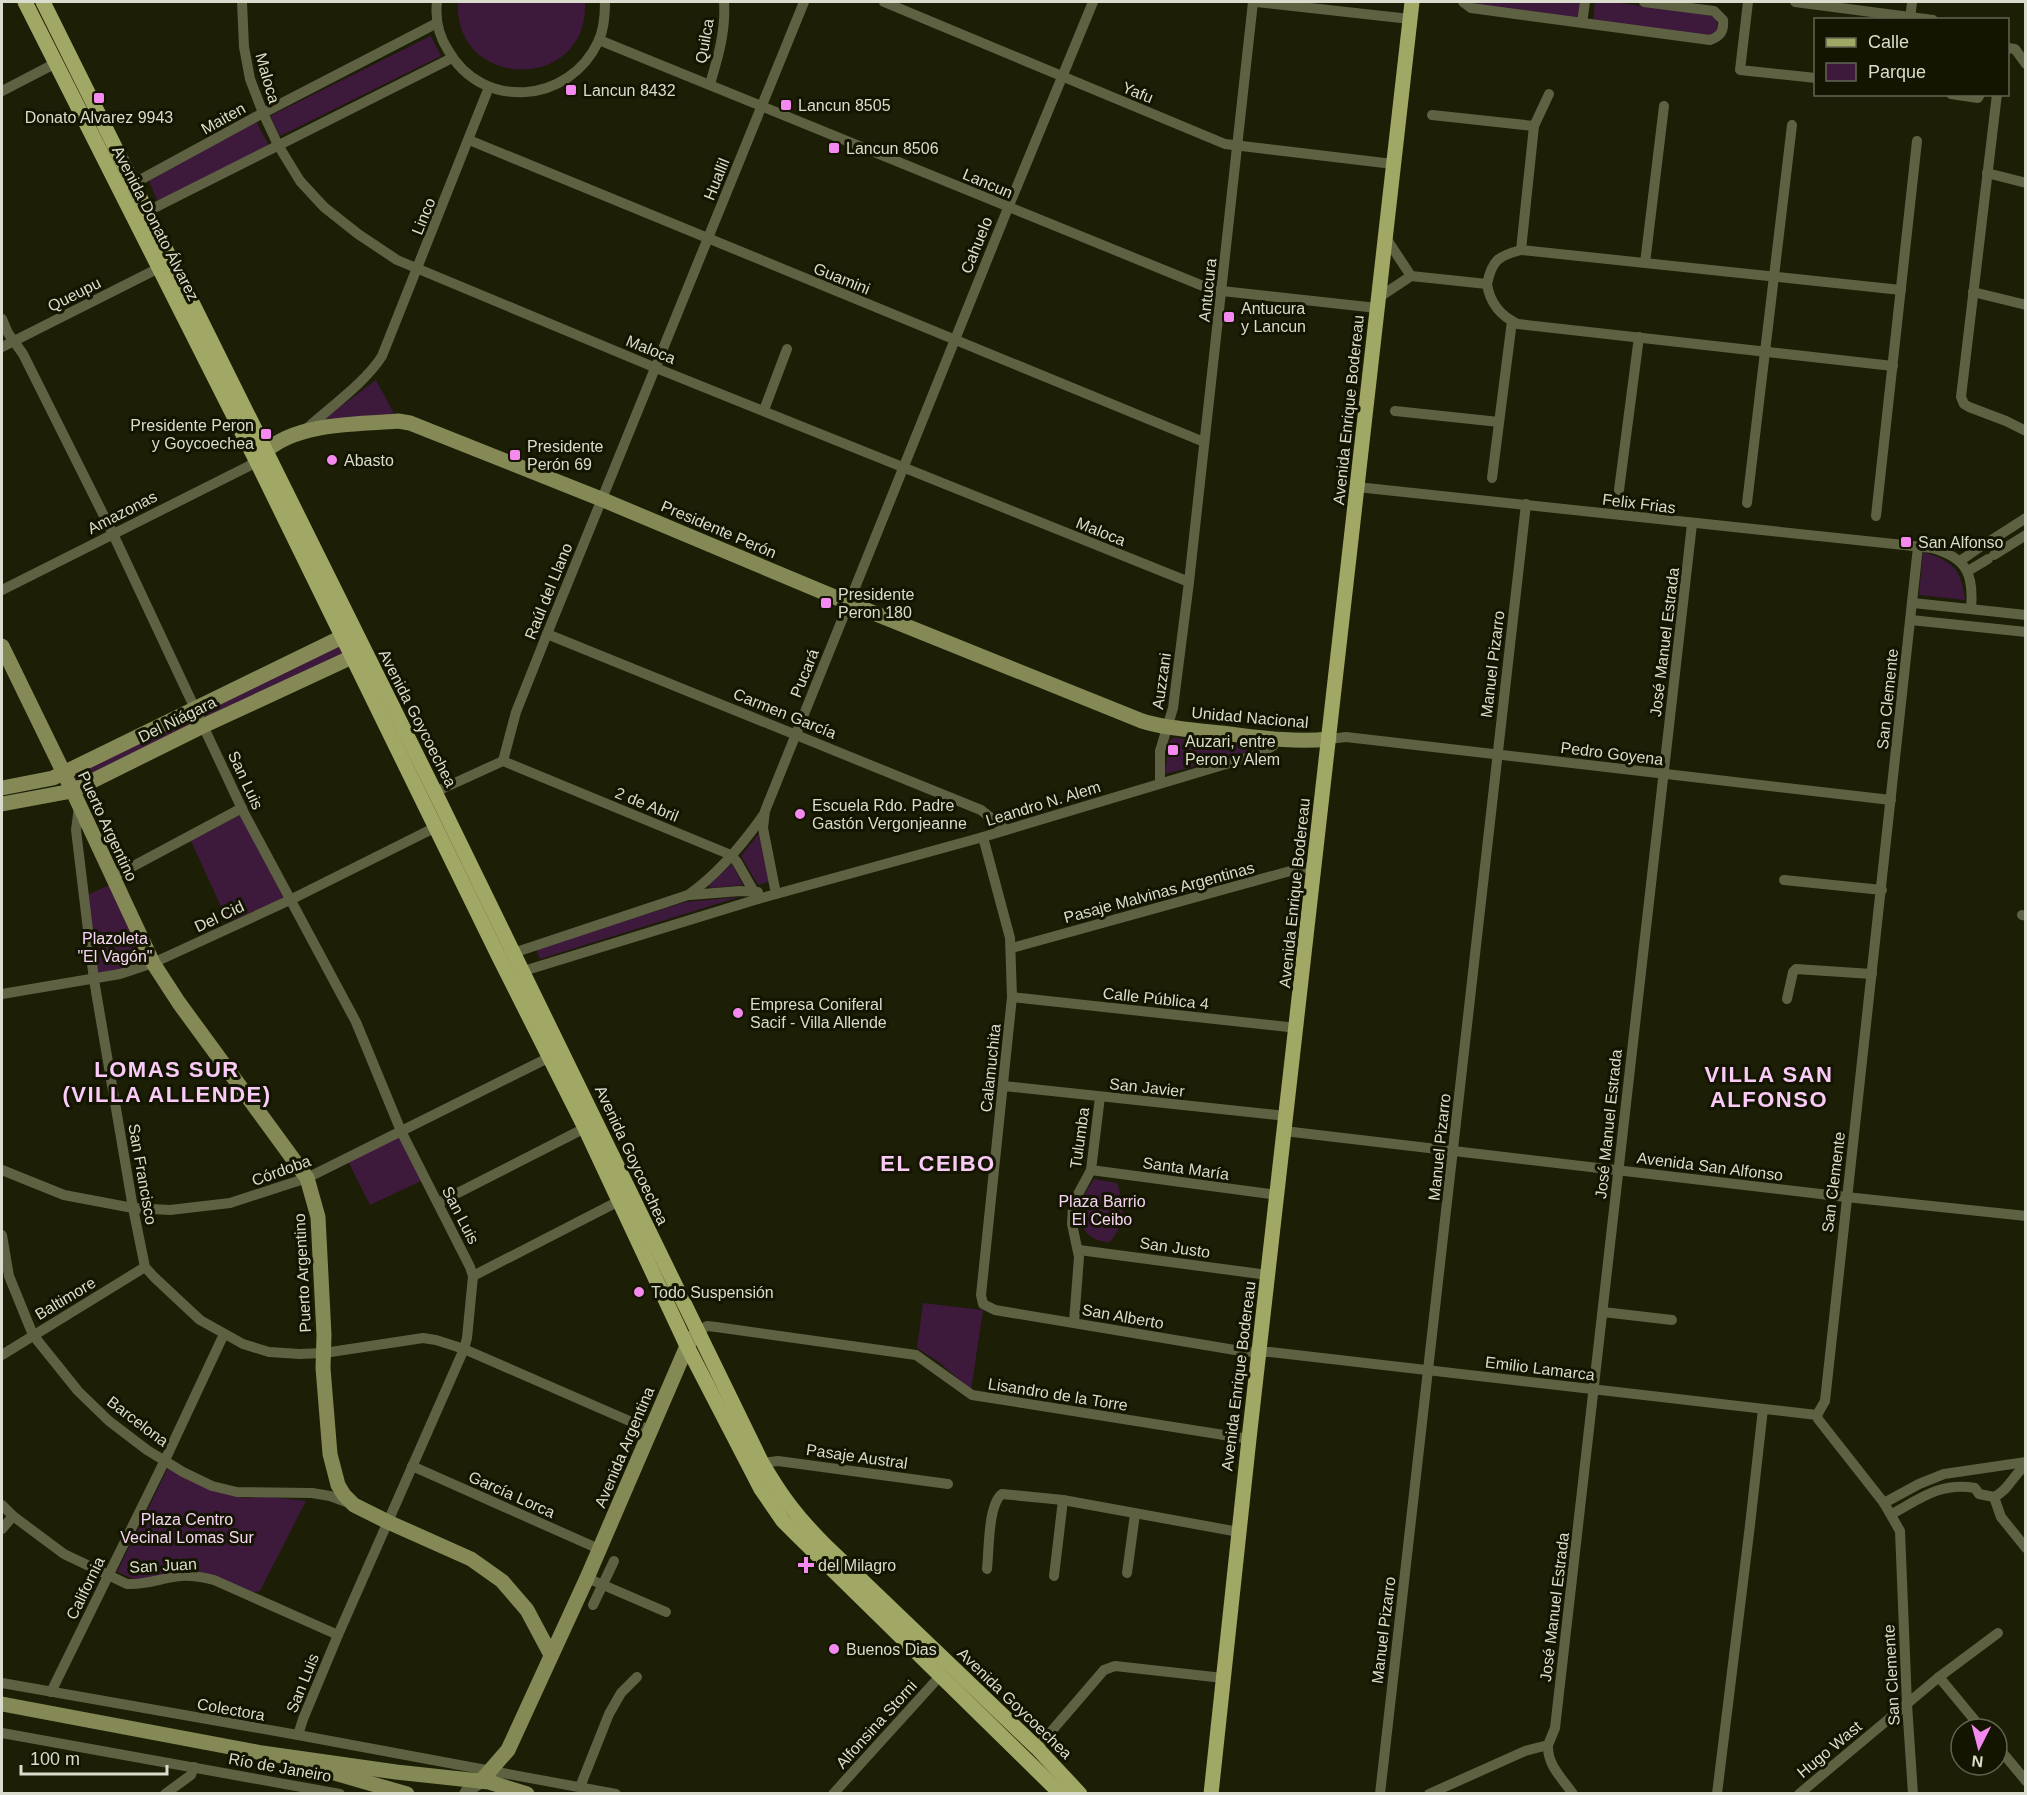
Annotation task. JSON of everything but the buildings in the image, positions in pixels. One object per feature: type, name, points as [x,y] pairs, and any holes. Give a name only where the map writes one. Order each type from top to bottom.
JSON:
[{"type":"main road","name":"Avenida Donato Álvarez","points":[[24,2],[127,187]]},
{"type":"main road","name":"Avenida Donato Álvarez","points":[[43,2],[127,187],[261,455]]},
{"type":"main road","name":"Avenida Enrique Bodereau","points":[[1211,1792],[1412,2]]},
{"type":"main road","name":"Avenida Donato Álvarez","points":[[141,215],[159,268],[261,455]]},
{"type":"main road","name":"Presidente Perón","points":[[261,455],[278,440],[305,430],[401,421],[410,423],[1142,721],[1167,727]]},
{"type":"main road","name":"Avenida Goycoechea","points":[[261,455],[353,643],[436,827],[506,955]]},
{"type":"main road","name":"Avenida Goycoechea","points":[[353,643],[435,792],[550,1057],[687,1346],[761,1489],[783,1521],[1061,1794]]},
{"type":"main road","name":"Del Niágara","points":[[2,788],[53,778],[195,708],[353,643]]},
{"type":"main road","name":"Del Niágara","points":[[2,804],[72,791],[203,726],[353,643]]},
{"type":"main road","name":"Puerto Argentino","points":[[2,646],[153,963],[169,989],[307,1178],[318,1217],[323,1368],[332,1465],[338,1485],[354,1505],[471,1559],[502,1581],[527,1610],[551,1655]]},
{"type":"main road","name":"Unidad Nacional","points":[[1167,727],[1311,741],[1329,740]]},
{"type":"main road","name":"Avenida Goycoechea","points":[[515,974],[603,1134],[762,1463],[781,1495],[804,1524],[1037,1748],[1080,1794]]},
{"type":"main road","name":"Avenida Argentina","points":[[498,1781],[508,1750],[587,1578],[687,1346],[698,1332]]},
{"type":"main road","points":[[2,1704],[262,1753],[396,1772],[498,1781],[527,1794]]},
{"type":"main road","points":[[2,1714],[334,1772],[406,1794]]},
{"type":"street","name":"Maloca","points":[[242,2],[244,47],[250,79],[278,145],[300,181],[324,207],[381,250],[417,269],[656,368],[1189,582]]},
{"type":"street","points":[[436,2],[437,23],[442,41],[452,58],[474,79],[489,87],[525,93],[544,90],[562,82],[590,57],[599,40],[605,18],[604,2]]},
{"type":"street","name":"Quilca","points":[[710,84],[720,52],[724,2]]},
{"type":"street","name":"Huallil","points":[[656,368],[804,2]]},
{"type":"street","name":"Yafu","points":[[884,2],[1225,144],[1393,164]]},
{"type":"street","name":"Cahuelo","points":[[903,468],[1093,2]]},
{"type":"street","points":[[1254,2],[1410,19]]},
{"type":"street","name":"Antucura","points":[[1189,582],[1236,145],[1254,2]]},
{"type":"street","points":[[1462,2],[1471,8],[1710,40],[1721,34],[1724,28],[1723,20],[1714,11],[1644,2]]},
{"type":"street","points":[[1582,23],[1585,2]]},
{"type":"street","points":[[1748,2],[1740,70],[1814,78]]},
{"type":"street","points":[[1795,2],[1910,18],[1912,2]]},
{"type":"street","name":"Maiten","points":[[127,187],[263,113],[437,23]]},
{"type":"street","name":"Lancun","points":[[599,40],[1208,288],[1378,303]]},
{"type":"street","points":[[2009,48],[2015,49],[2025,64]]},
{"type":"street","points":[[141,215],[452,58]]},
{"type":"street","points":[[2,91],[56,63]]},
{"type":"street","name":"Linco","points":[[305,430],[379,362],[489,87]]},
{"type":"street","points":[[1521,250],[1534,126],[1549,94]]},
{"type":"street","points":[[1997,96],[1962,401],[1969,407],[2025,431]]},
{"type":"street","points":[[1645,263],[1664,106]]},
{"type":"street","points":[[1432,115],[1534,126]]},
{"type":"street","points":[[1747,503],[1792,125]]},
{"type":"street","name":"Guamini","points":[[469,140],[1204,442]]},
{"type":"street","points":[[1876,516],[1917,141]]},
{"type":"street","points":[[1987,174],[2025,183]]},
{"type":"street","points":[[1386,238],[1411,276]]},
{"type":"street","points":[[1893,366],[1518,324],[1494,306],[1489,297],[1487,284],[1494,262],[1501,256],[1521,250],[1901,290]]},
{"type":"street","name":"Queupu","points":[[2,347],[159,268]]},
{"type":"street","points":[[1378,303],[1411,276],[1487,284]]},
{"type":"street","points":[[1973,292],[2025,305]]},
{"type":"street","points":[[2,318],[23,354],[113,534],[195,708]]},
{"type":"street","points":[[1492,478],[1512,321]]},
{"type":"street","points":[[1619,490],[1639,337]]},
{"type":"street","points":[[764,410],[787,349]]},
{"type":"street","name":"Raúl del Llano","points":[[503,761],[516,712],[656,368]]},
{"type":"street","points":[[1395,411],[1498,422]]},
{"type":"street","name":"Amazonas","points":[[2,590],[249,466],[261,455]]},
{"type":"street","name":"Pucará","points":[[776,894],[763,828],[765,811],[903,468]]},
{"type":"street","name":"Felix Frias","points":[[1357,487],[1918,547],[1944,551],[1960,561]]},
{"type":"street","name":"Manuel Pizarro","points":[[1380,1794],[1526,504]]},
{"type":"street","points":[[1971,609],[1972,586],[1968,571],[1960,561],[2025,518]]},
{"type":"street","name":"José Manuel Estrada","points":[[1548,1745],[1555,1728],[1692,524]]},
{"type":"street","points":[[1968,571],[2025,535]]},
{"type":"street","name":"San Clemente","points":[[1913,1794],[1898,1525],[1884,1503],[1818,1419],[1817,1414],[1825,1401],[1918,547]]},
{"type":"street","name":"Auzzani","points":[[1160,783],[1160,751],[1173,708],[1189,582]]},
{"type":"street","points":[[1913,603],[2025,615]]},
{"type":"street","points":[[1911,620],[2025,632]]},
{"type":"street","name":"Carmen García","points":[[547,634],[981,810],[1006,830]]},
{"type":"street","name":"San Luis","points":[[195,708],[242,808],[356,1022],[401,1131],[473,1276],[464,1349],[338,1635],[298,1735]]},
{"type":"street","name":"Pedro Goyena","points":[[1329,740],[1346,737],[1891,800]]},
{"type":"street","name":"Leandro N. Alem","points":[[515,974],[756,896],[776,894],[983,837],[1256,755],[1273,746],[1276,738]]},
{"type":"street","points":[[435,792],[503,761]]},
{"type":"street","name":"2 de Abril","points":[[503,761],[731,855]]},
{"type":"street","name":"San Francisco","points":[[79,806],[76,830],[94,980],[145,1267]]},
{"type":"street","points":[[113,877],[242,808]]},
{"type":"street","name":"Leandro N. Alem","points":[[688,895],[703,884],[731,855],[752,831],[765,811]]},
{"type":"street","name":"Del Cid","points":[[2,994],[94,980],[153,963],[290,900],[436,827]]},
{"type":"street","name":"Calamuchita","points":[[983,837],[1012,948],[1012,997],[981,1296],[983,1304]]},
{"type":"street","points":[[731,855],[756,896]]},
{"type":"street","name":"Pasaje Malvinas Argentinas","points":[[1012,948],[1301,868],[1315,867]]},
{"type":"street","points":[[1784,880],[1882,890]]},
{"type":"street","name":"Leandro N. Alem","points":[[506,955],[688,895],[740,891],[756,896]]},
{"type":"street","points":[[530,947],[537,966]]},
{"type":"street","points":[[1787,999],[1793,972],[1796,969],[1872,974]]},
{"type":"street","name":"Calle Pública 4","points":[[1012,997],[1296,1028]]},
{"type":"street","name":"Córdoba","points":[[2,1170],[64,1195],[133,1208],[170,1210],[230,1203],[307,1178],[550,1057]]},
{"type":"street","name":"San Javier","points":[[1004,1086],[1100,1097],[1285,1124]]},
{"type":"street","name":"Tulumba","points":[[1074,1322],[1078,1250],[1072,1224],[1073,1206],[1091,1170],[1100,1097]]},
{"type":"street","name":"Avenida San Alfonso","points":[[1285,1124],[1454,1151],[2025,1216]]},
{"type":"street","points":[[438,1203],[585,1128]]},
{"type":"street","name":"Santa María","points":[[1091,1170],[1277,1195]]},
{"type":"street","points":[[473,1276],[619,1201]]},
{"type":"street","name":"Barcelona","points":[[2,1234],[9,1276],[33,1335],[78,1391],[108,1420],[147,1450],[212,1486],[237,1492],[312,1493],[330,1496],[354,1505]]},
{"type":"street","name":"San Justo","points":[[1078,1250],[1268,1275]]},
{"type":"street","points":[[145,1267],[200,1320],[243,1344],[269,1352],[300,1354],[324,1353],[423,1338],[436,1340],[464,1349],[650,1430]]},
{"type":"street","name":"Baltimore","points":[[2,1355],[145,1267]]},
{"type":"street","name":"San Alberto","points":[[983,1304],[995,1310],[1247,1352],[1259,1352]]},
{"type":"street","points":[[1603,1312],[1672,1320]]},
{"type":"street","name":"Lisandro de la Torre","points":[[698,1332],[706,1326],[716,1326],[916,1355],[972,1395],[1249,1439]]},
{"type":"street","name":"California","points":[[51,1692],[165,1461],[224,1334]]},
{"type":"street","name":"Emilio Lamarca","points":[[1259,1352],[1817,1414]]},
{"type":"street","points":[[1717,1794],[1763,1409]]},
{"type":"street","name":"Pasaje Austral","points":[[762,1463],[778,1461],[948,1484]]},
{"type":"street","points":[[1981,1468],[1975,1488],[1979,1494],[1994,1497],[2004,1491],[2025,1464]]},
{"type":"street","points":[[1884,1503],[1919,1484],[1944,1474],[2025,1464]]},
{"type":"street","name":"García Lorca","points":[[412,1466],[599,1549]]},
{"type":"street","points":[[1892,1514],[1941,1488],[1958,1486],[1975,1488]]},
{"type":"street","points":[[987,1569],[993,1508],[997,1498],[1002,1494],[1063,1500],[1239,1532]]},
{"type":"street","points":[[1994,1497],[2001,1517],[2025,1548]]},
{"type":"street","points":[[1054,1576],[1063,1500]]},
{"type":"street","name":"San Juan","points":[[2,1505],[13,1516],[64,1554],[127,1584],[137,1585],[178,1576],[195,1576],[214,1580],[338,1635]]},
{"type":"street","points":[[1127,1573],[1135,1514]]},
{"type":"street","points":[[2,1529],[13,1516]]},
{"type":"street","points":[[593,1605],[614,1561]]},
{"type":"street","points":[[587,1578],[666,1612]]},
{"type":"street","name":"Hugo Wast","points":[[1799,1794],[1940,1677],[1998,1633]]},
{"type":"street","points":[[1037,1748],[1109,1667],[1223,1678]]},
{"type":"street","name":"Alfonsina Storni","points":[[833,1794],[941,1675]]},
{"type":"street","points":[[580,1787],[609,1714],[621,1693],[637,1677]]},
{"type":"street","points":[[1940,1677],[1972,1717]]},
{"type":"street","name":"Colectora","points":[[2,1683],[298,1735],[498,1781]]},
{"type":"street","name":"Río de Janeiro","points":[[2,1733],[340,1794]]},
{"type":"street","points":[[1429,1794],[1525,1750],[1548,1745],[1548,1757],[1551,1764],[1573,1794]]},
{"type":"street","points":[[2009,1761],[2025,1781]]},
{"type":"street","points":[[168,1793],[191,1775],[194,1767]]},
{"type":"street","points":[[466,1794],[469,1788],[498,1781],[580,1787],[616,1794]]},
{"type":"green space","points":[[458,2],[585,2],[580,32],[566,53],[545,65],[521,70],[497,65],[476,52],[462,31]]},
{"type":"green space","points":[[1473,2],[1581,2],[1578,19]]},
{"type":"green space","points":[[1595,2],[1612,2],[1708,15],[1715,18],[1719,29],[1714,36],[1593,22]]},
{"type":"green space","points":[[431,36],[441,56],[280,136],[270,116]]},
{"type":"green space","points":[[256,121],[269,146],[158,202],[149,181]]},
{"type":"green space","points":[[376,380],[398,421],[317,424]]},
{"type":"green space","points":[[1923,552],[1942,559],[1954,568],[1961,581],[1965,600],[1919,595]]},
{"type":"green space","points":[[338,645],[343,655],[205,722],[199,709]]},
{"type":"green space","points":[[193,713],[198,726],[74,782],[72,775]]},
{"type":"green space","points":[[1173,738],[1252,744],[1251,751],[1165,774],[1169,742]]},
{"type":"green space","points":[[240,815],[284,898],[228,922],[191,841]]},
{"type":"green space","points":[[760,832],[770,881],[758,885],[741,856]]},
{"type":"green space","points":[[732,864],[743,885],[710,888],[709,885]]},
{"type":"green space","name":"Plazoleta \"El Vagón\"","points":[[112,884],[146,962],[97,976],[85,896]]},
{"type":"green space","points":[[739,897],[540,959],[536,949],[685,902]]},
{"type":"green space","points":[[399,1135],[421,1181],[370,1205],[347,1159]]},
{"type":"green space","name":"Plaza Barrio El Ceibo","points":[[1094,1179],[1117,1183],[1120,1192],[1123,1207],[1121,1221],[1110,1242],[1095,1239],[1089,1235],[1080,1217],[1082,1201]]},
{"type":"green space","points":[[923,1303],[983,1310],[971,1390],[940,1363],[917,1348]]},
{"type":"green space","name":"Plaza Centro Vecinal Lomas Sur","points":[[168,1468],[208,1489],[243,1498],[271,1497],[306,1501],[260,1591],[250,1593],[195,1572],[136,1580],[117,1572]]},
{"type":"place","name":"Lancun 8432","points":[[571,90]]},
{"type":"place","name":"Donato Alvarez 9943","points":[[99,98]]},
{"type":"place","name":"Lancun 8505","points":[[786,105]]},
{"type":"place","name":"Lancun 8506","points":[[834,148]]},
{"type":"place","name":"Antucura y Lancun","points":[[1229,317]]},
{"type":"place","name":"Presidente Peron y Goycoechea","points":[[266,434]]},
{"type":"place","name":"Presidente Perón 69","points":[[515,455]]},
{"type":"place","name":"Abasto","points":[[332,460]]},
{"type":"place","name":"San Alfonso","points":[[1906,542]]},
{"type":"place","name":"Presidente Peron 180","points":[[826,603]]},
{"type":"place","name":"Auzari, entre Peron y Alem","points":[[1173,750]]},
{"type":"place","name":"Escuela Rdo. Padre Gastón Vergonjeanne","points":[[800,814]]},
{"type":"place","name":"Empresa Coniferal Sacif - Villa Allende","points":[[738,1013]]},
{"type":"place","name":"Todo Suspensión","points":[[639,1292]]},
{"type":"place","name":"del Milagro","points":[[806,1565]]},
{"type":"place","name":"Buenos Dias","points":[[834,1649]]},
{"type":"district","name":"LOMAS SUR (VILLA ALLENDE)","points":[[167,1082]]},
{"type":"district","name":"VILLA SAN ALFONSO","points":[[1769,1086]]},
{"type":"district","name":"EL CEIBO","points":[[938,1163]]}]
